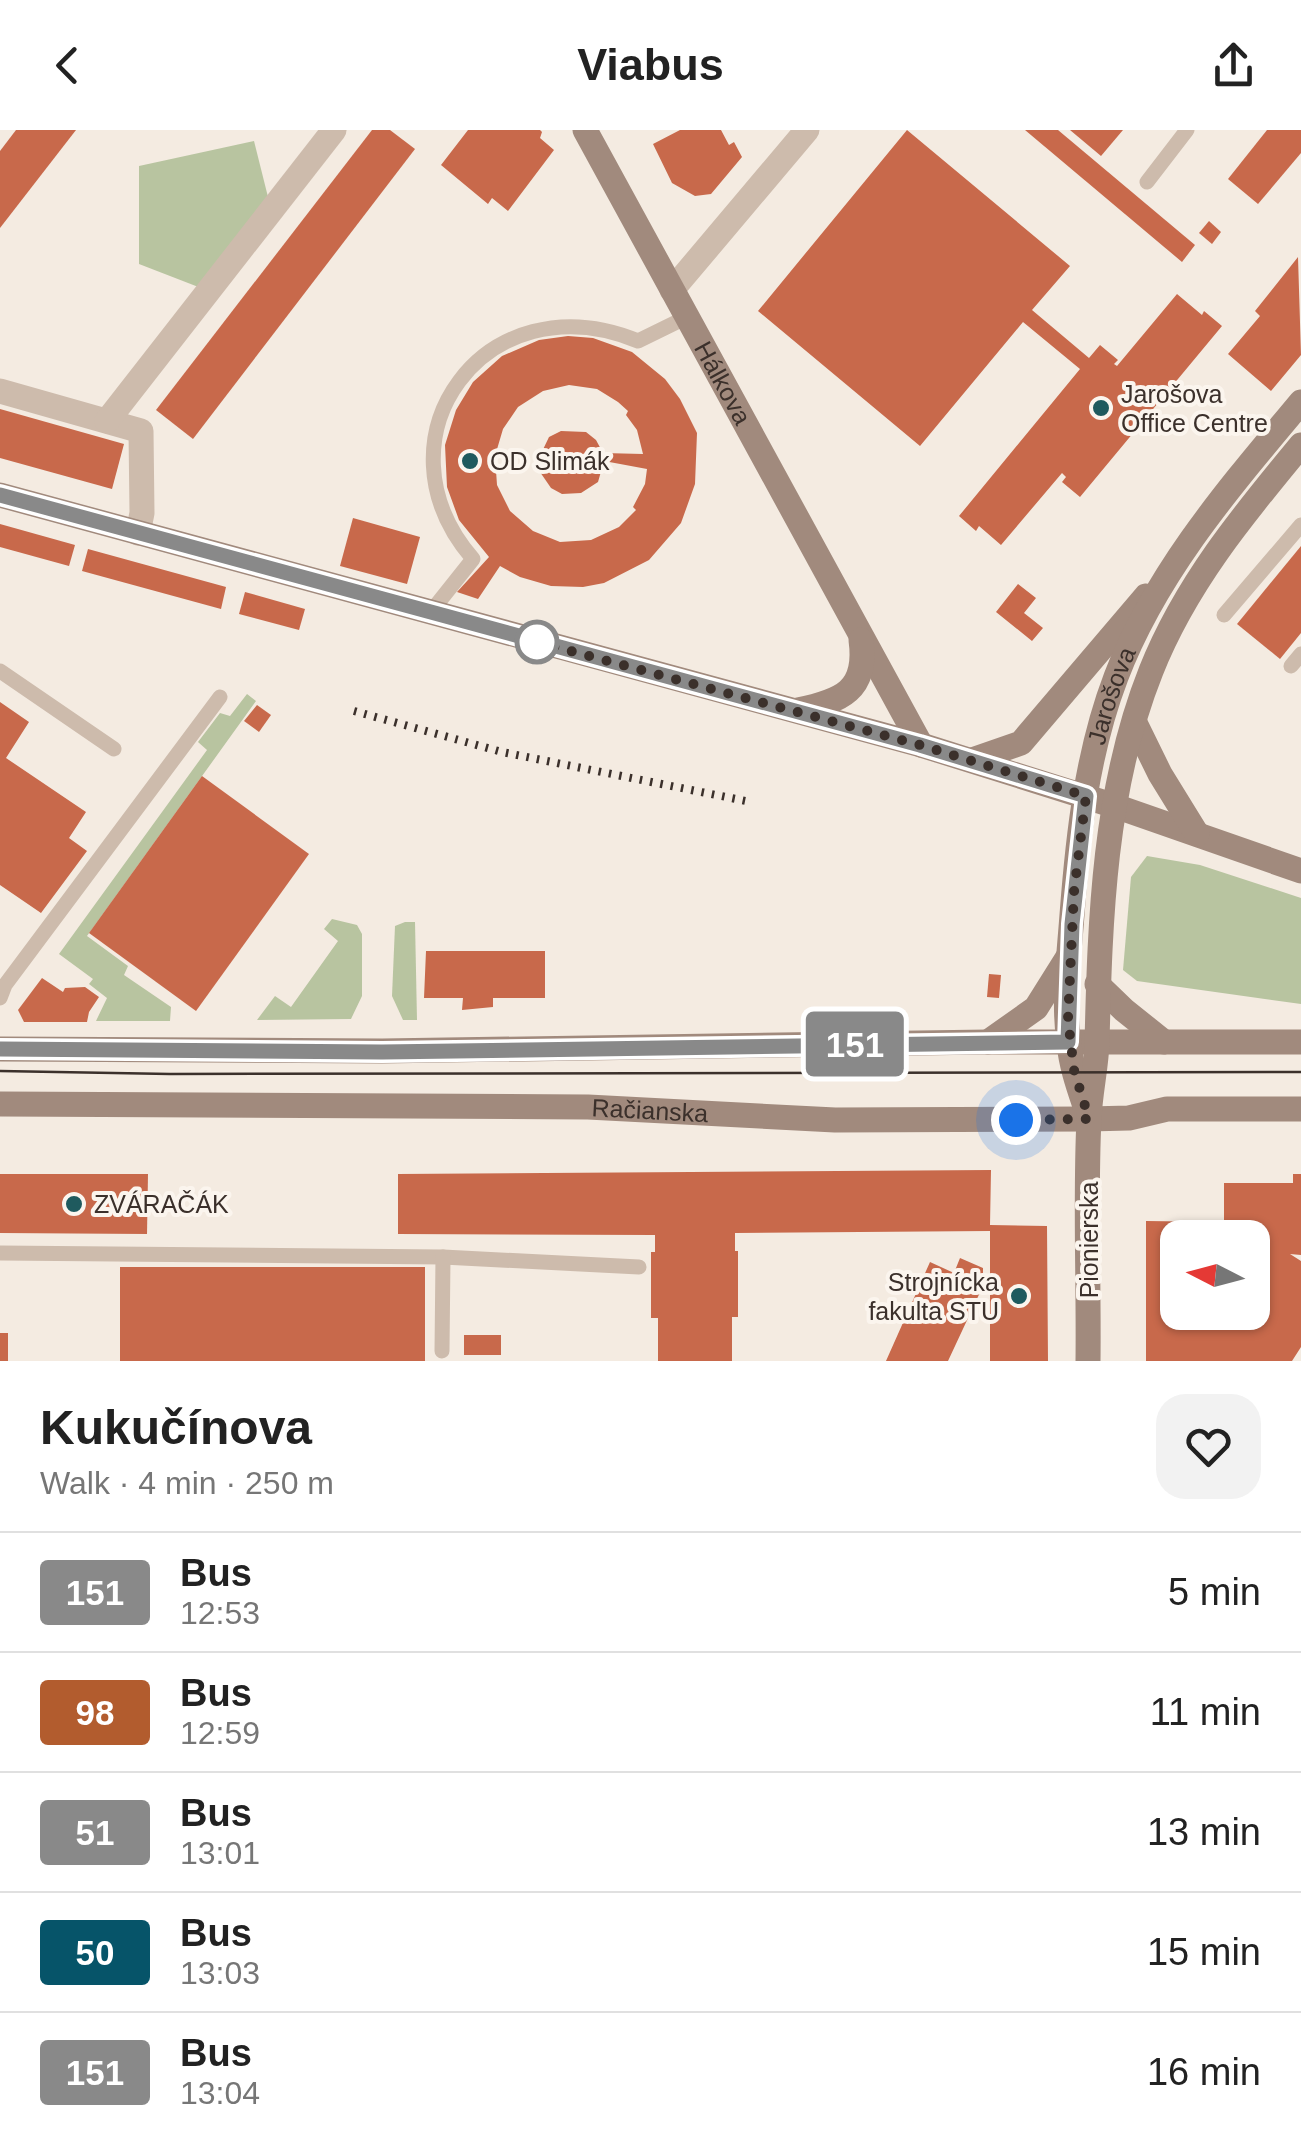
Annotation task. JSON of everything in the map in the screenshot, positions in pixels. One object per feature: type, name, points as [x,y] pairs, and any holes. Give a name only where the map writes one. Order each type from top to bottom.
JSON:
[{"type":"main road","name":"Hálkova","points":[[585,130],[920,745]]},
{"type":"main road","name":"Jarošova","points":[[1089,1119],[1068,1042],[1070,955],[1086,796],[1096,742],[1117,675],[1171,572],[1221,498],[1301,402]]},
{"type":"main road","name":"Jarošova","points":[[1089,1119],[1097,1042],[1102,900],[1115,806],[1150,672],[1186,600],[1229,533],[1301,445]]},
{"type":"main road","points":[[0,494],[972,760],[1301,870]]},
{"type":"main road","points":[[972,760],[1021,743],[1133,610],[1171,572]]},
{"type":"main road","points":[[791,712],[831,701],[852,688],[862,668],[860,635]]},
{"type":"main road","points":[[1135,722],[1160,774],[1197,834]]},
{"type":"main road","points":[[988,1042],[1036,1008],[1070,955]]},
{"type":"main road","points":[[1098,984],[1164,1042]]},
{"type":"main road","points":[[0,1049],[382,1052],[988,1042],[1301,1042]]},
{"type":"main road","name":"Račianska","points":[[0,1104],[588,1107],[835,1120],[1089,1119],[1129,1118],[1167,1109],[1301,1109]]},
{"type":"main road","name":"Pionierska","points":[[1088,1361],[1089,1119]]},
{"type":"street","points":[[109,422],[334,130]]},
{"type":"street","points":[[672,290],[807,130]]},
{"type":"street","points":[[0,392],[141,432],[142,514],[138,533]]},
{"type":"lane","points":[[1147,182],[1187,130]]},
{"type":"lane","points":[[430,614],[473,559],[448,523],[435,475],[435,443],[440,422],[464,375],[491,349],[533,330],[558,325],[589,326],[638,341],[686,317]]},
{"type":"lane","points":[[1224,615],[1301,525]]},
{"type":"lane","points":[[0,671],[114,749]]},
{"type":"lane","points":[[2,986],[220,697]]},
{"type":"lane","points":[[848,1015],[848,1044]]},
{"type":"lane","points":[[0,1253],[443,1257],[639,1268]]},
{"type":"lane","points":[[442,1352],[443,1257]]},
{"type":"green space","points":[[254,141],[269,201],[201,288],[139,264],[139,166]]},
{"type":"green space","points":[[247,694],[256,701],[87,936],[128,966],[124,975],[171,1007],[170,1021],[96,1021],[107,998],[89,984],[93,979],[59,954],[207,750],[198,742],[220,713],[230,716]]},
{"type":"green space","points":[[1147,856],[1200,865],[1301,898],[1301,1004],[1137,981],[1123,970],[1131,877]]},
{"type":"green space","points":[[332,919],[357,925],[362,934],[362,996],[351,1019],[257,1020],[275,996],[291,1007],[338,941],[324,929]]},
{"type":"green space","points":[[415,922],[417,1020],[403,1020],[392,996],[395,926]]},
{"type":"building","points":[[16,130],[76,130],[0,228],[0,151]]},
{"type":"building","points":[[372,130],[390,130],[415,149],[193,439],[156,410]]},
{"type":"building","points":[[468,130],[540,130],[540,138],[554,150],[508,211],[492,198],[488,204],[441,165]]},
{"type":"building","points":[[680,130],[721,130],[742,157],[711,194],[695,196],[672,183],[653,144]]},
{"type":"building","points":[[907,130],[1070,266],[1032,310],[1089,358],[1100,345],[1118,360],[1114,364],[1117,366],[1177,294],[1222,326],[1080,497],[1062,482],[1066,477],[1062,473],[1001,545],[979,526],[976,531],[959,516],[1080,369],[1023,322],[920,446],[758,311]]},
{"type":"building","points":[[1025,130],[1058,130],[1195,245],[1182,262]]},
{"type":"building","points":[[1070,130],[1123,130],[1101,156]]},
{"type":"building","points":[[1267,130],[1301,130],[1301,153],[1258,204],[1228,179]]},
{"type":"building","points":[[1209,221],[1221,232],[1212,244],[1199,233]]},
{"type":"building","points":[[1298,257],[1301,355],[1271,391],[1228,354],[1260,316],[1255,311]]},
{"type":"building","name":"OD Slimák","points":[[593,338],[632,352],[665,379],[697,433],[695,484],[681,523],[649,560],[604,583],[583,587],[551,586],[500,566],[478,599],[457,592],[489,557],[459,520],[447,487],[445,445],[456,410],[473,382],[502,356],[539,340]],"holes":[[[569,385],[597,389],[628,411],[626,415],[637,430],[643,454],[603,453],[586,432],[561,431],[549,437],[538,460],[540,472],[551,488],[562,494],[581,493],[598,482],[604,461],[647,469],[645,484],[633,507],[636,510],[619,527],[591,540],[560,542],[533,531],[510,511],[497,485],[495,456],[503,429],[518,407],[543,391]]]},
{"type":"building","points":[[0,409],[124,444],[112,489],[0,458]]},
{"type":"building","points":[[353,518],[420,537],[407,584],[340,566]]},
{"type":"building","points":[[0,524],[75,545],[69,566],[0,547]]},
{"type":"building","points":[[1301,546],[1301,633],[1280,659],[1237,624]]},
{"type":"building","points":[[88,549],[226,587],[221,609],[82,571]]},
{"type":"building","points":[[1018,584],[1036,598],[1024,613],[1043,628],[1032,641],[996,612]]},
{"type":"building","points":[[245,592],[305,609],[299,630],[239,614]]},
{"type":"building","points":[[0,702],[29,722],[6,758],[86,812],[69,838],[87,851],[41,913],[0,885]]},
{"type":"building","points":[[257,705],[271,715],[259,732],[244,721]]},
{"type":"building","points":[[202,776],[309,854],[196,1011],[89,933]]},
{"type":"building","points":[[426,951],[545,951],[545,998],[493,998],[493,1007],[462,1010],[463,998],[424,998]]},
{"type":"building","points":[[989,974],[1001,975],[999,998],[987,997]]},
{"type":"building","points":[[42,978],[63,992],[65,988],[85,987],[99,997],[87,1022],[24,1022],[18,1010]]},
{"type":"building","points":[[991,1170],[990,1225],[1047,1226],[1048,1361],[990,1361],[990,1231],[735,1233],[738,1317],[732,1317],[732,1361],[658,1361],[658,1318],[651,1318],[651,1252],[655,1252],[655,1235],[398,1234],[398,1174]]},
{"type":"building","name":"ZVÁRAČÁK","points":[[0,1174],[148,1174],[147,1234],[0,1233]]},
{"type":"building","points":[[1293,1174],[1301,1174],[1301,1255],[1290,1254],[1301,1261],[1301,1347],[1292,1361],[1146,1361],[1146,1221],[1160,1221],[1160,1330],[1270,1330],[1270,1220],[1224,1220],[1224,1183],[1293,1183]]},
{"type":"building","points":[[960,1258],[983,1268],[983,1286],[948,1361],[886,1361],[930,1262],[954,1273]]},
{"type":"building","points":[[120,1267],[425,1267],[425,1361],[120,1361]]},
{"type":"building","points":[[0,1333],[8,1333],[8,1361],[0,1361]]},
{"type":"building","points":[[464,1335],[501,1335],[501,1355],[464,1355]]},
{"type":"tram line","points":[[0,1071],[1301,1072]]},
{"type":"railway","points":[[354,711],[502,752],[751,802]]},
{"type":"bus line","name":"151","points":[[0,495],[920,745],[1086,796],[1076,868],[1068,1042],[382,1052],[0,1049]]},
{"type":"place","name":"Jarošova Office Centre","points":[[1101,408]]},
{"type":"place","name":"OD Slimák","points":[[470,461]]},
{"type":"place","name":"ZVÁRAČÁK","points":[[74,1204]]},
{"type":"place","name":"Strojnícka fakulta STU","points":[[1019,1296]]},
{"type":"route","points":[[537,642],[920,745],[1086,796],[1074,892],[1068,1042],[1089,1119],[1016,1120]]}]
